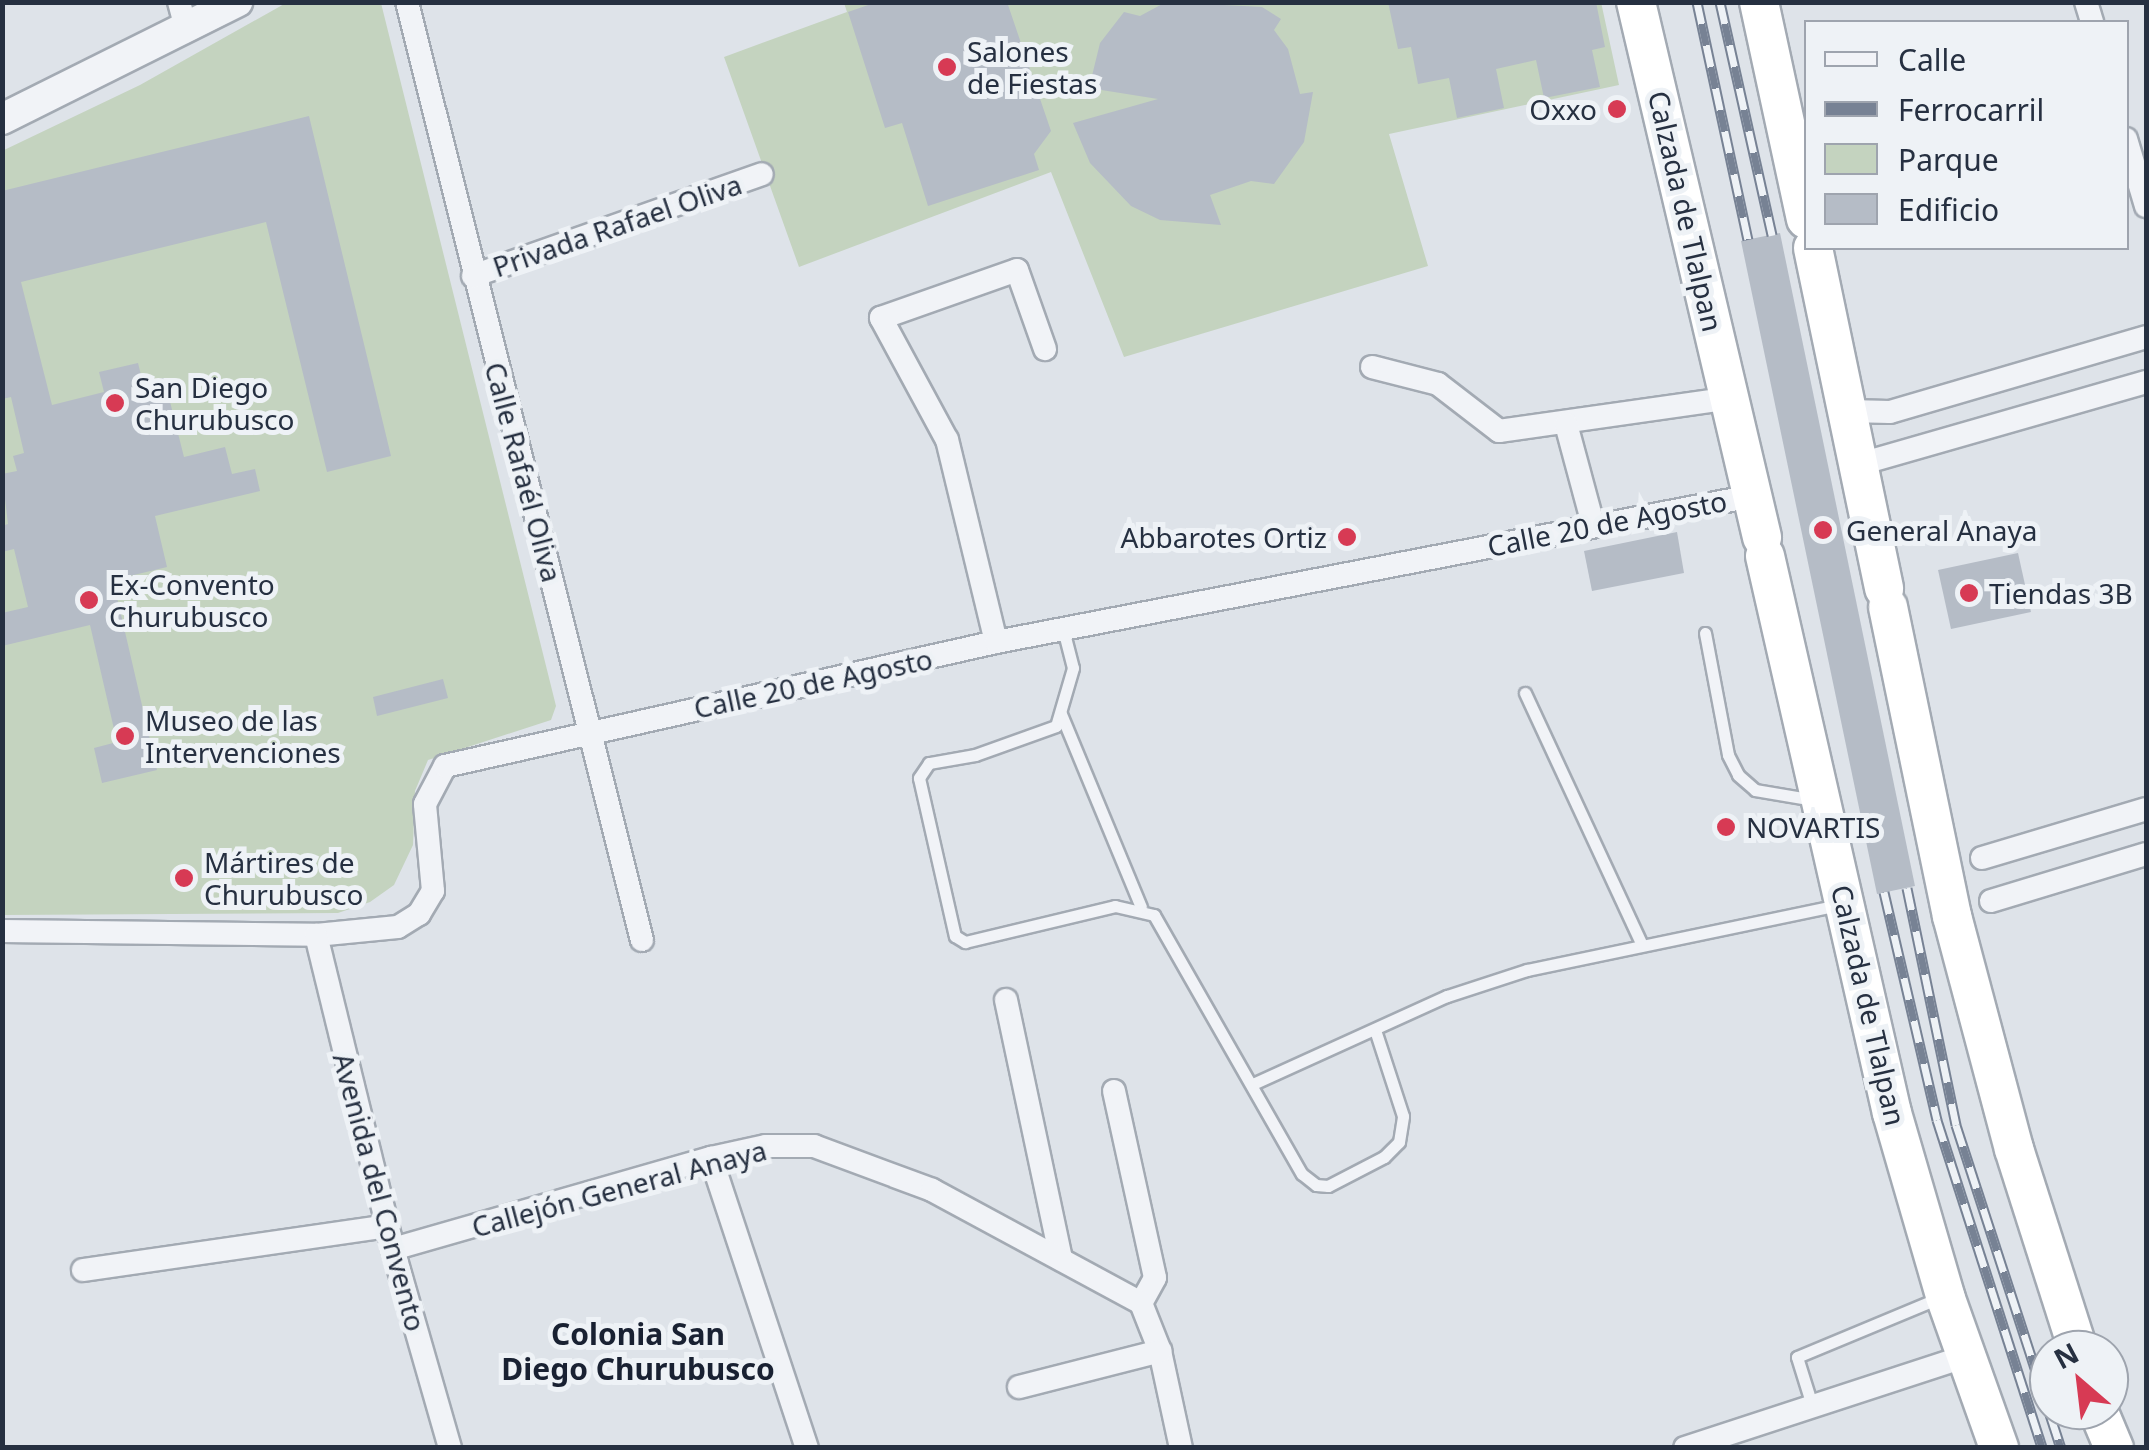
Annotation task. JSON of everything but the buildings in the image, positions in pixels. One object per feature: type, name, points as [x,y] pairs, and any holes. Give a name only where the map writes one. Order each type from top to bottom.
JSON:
[{"type":"highway","name":"Calzada de Tlalpan","points":[[1636,2],[1731,398],[1892,1113],[1944,1296],[1999,1448]]},
{"type":"highway","points":[[1759,2],[1804,210]]},
{"type":"highway","points":[[1813,250],[1952,916],[2014,1149],[2072,1330]]},
{"type":"street","points":[[2,119],[182,16],[237,2]]},
{"type":"street","name":"Calle Rafaél Oliva","points":[[406,2],[642,940]]},
{"type":"street","points":[[2129,149],[2146,206]]},
{"type":"street","name":"Privada Rafael Oliva","points":[[473,276],[762,174]]},
{"type":"street","points":[[996,642],[948,440],[880,318],[1018,270],[1045,349]]},
{"type":"street","points":[[1848,411],[1890,412],[2146,337]]},
{"type":"street","points":[[1372,368],[1438,384],[1499,431],[1731,398]]},
{"type":"street","points":[[1860,464],[2146,382]]},
{"type":"street","points":[[1930,400],[1942,443]]},
{"type":"street","points":[[1566,424],[1593,524]]},
{"type":"street","name":"Calle 20 de Agosto","points":[[2,932],[316,935],[398,927],[427,904],[434,880],[425,804],[445,766],[996,642],[1752,496]]},
{"type":"street","points":[[2015,893],[1992,855],[2146,810]]},
{"type":"street","points":[[1991,901],[2146,854]]},
{"type":"street","name":"Avenida del Convento","points":[[316,935],[392,1250],[450,1448]]},
{"type":"street","points":[[1006,1000],[1061,1259]]},
{"type":"street","points":[[1114,1091],[1156,1278],[1141,1303],[1160,1350],[1181,1448]]},
{"type":"street","name":"Callejón General Anaya","points":[[392,1250],[711,1158],[766,1146],[814,1146],[864,1160],[1141,1303]]},
{"type":"street","points":[[711,1158],[808,1448]]},
{"type":"street","points":[[84,1270],[387,1226]]},
{"type":"street","points":[[1019,1387],[1160,1350]]},
{"type":"street","points":[[1685,1448],[1811,1402],[1964,1357]]},
{"type":"lane","points":[[1063,629],[1072,668],[1061,714],[1047,734],[922,769],[950,926],[964,942],[1048,919],[1142,907]]},
{"type":"lane","points":[[1704,634],[1728,755],[1738,775],[1755,790],[1823,802]]},
{"type":"lane","points":[[1525,693],[1642,946]]},
{"type":"lane","points":[[1061,714],[1142,907],[1154,914],[1255,1083],[1302,1174],[1328,1186],[1384,1157],[1399,1142],[1403,1116],[1375,1030]]},
{"type":"lane","points":[[1255,1083],[1447,996],[1526,970],[1846,902]]},
{"type":"lane","points":[[1811,1402],[1798,1357],[1944,1296]]},
{"type":"green space","points":[[1601,2],[1619,85],[1389,134],[1428,266],[1124,357],[1051,172],[799,267],[724,57],[847,12],[844,3]]},
{"type":"green space","points":[[286,3],[381,3],[556,706],[551,720],[428,760],[415,791],[413,845],[394,885],[370,902],[338,913],[3,915],[2,151],[140,85]]},
{"type":"railway","points":[[1697,2],[1748,240]]},
{"type":"railway","points":[[1720,2],[1772,235]]},
{"type":"railway","points":[[1907,888],[1956,1125],[2061,1448]]},
{"type":"railway","points":[[1884,892],[1937,1120],[2042,1448]]},
{"type":"place","name":"Salones de Fiestas","points":[[947,67]]},
{"type":"place","name":"Oxxo","points":[[1617,109]]},
{"type":"place","name":"San Diego Churubusco","points":[[115,403]]},
{"type":"place","name":"General Anaya","points":[[1823,530]]},
{"type":"place","name":"Abbarotes Ortiz","points":[[1347,537]]},
{"type":"place","name":"Tiendas 3B","points":[[1969,593]]},
{"type":"place","name":"Ex-Convento Churubusco","points":[[89,600]]},
{"type":"place","name":"Museo de las Intervenciones","points":[[125,736]]},
{"type":"place","name":"NOVARTIS","points":[[1726,827]]},
{"type":"place","name":"Mártires de Churubusco","points":[[184,878]]},
{"type":"district","name":"Colonia San Diego Churubusco","points":[[638,1351]]}]
